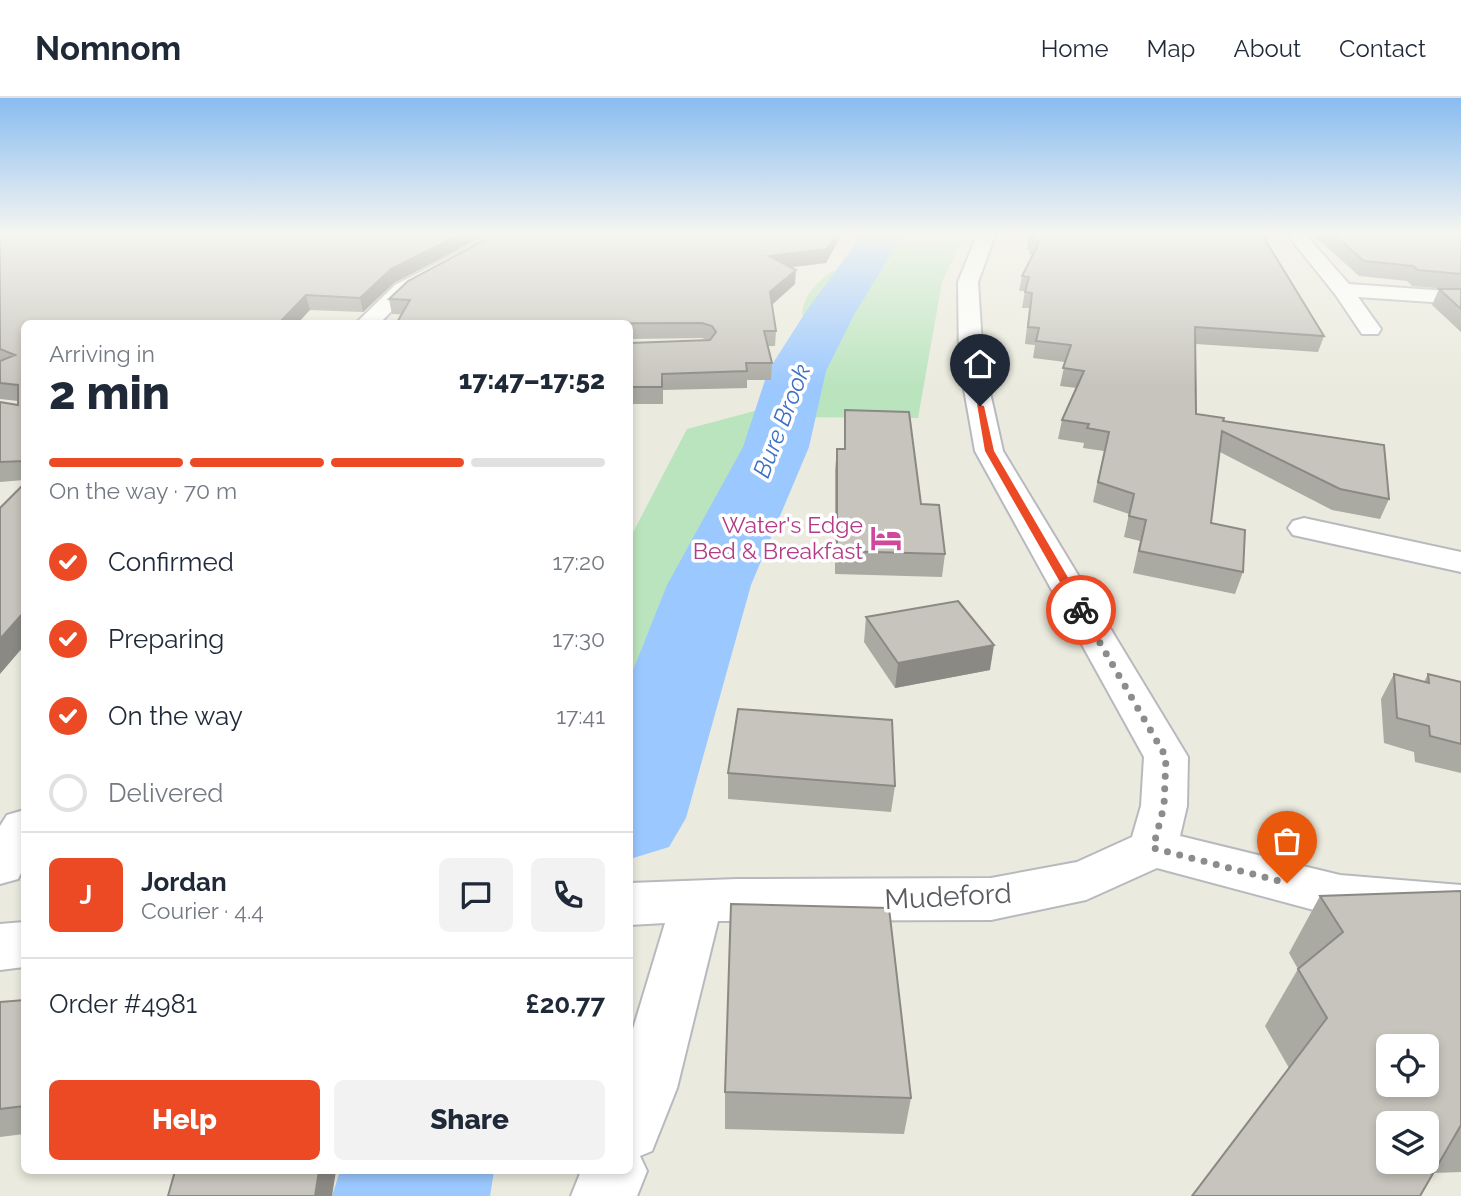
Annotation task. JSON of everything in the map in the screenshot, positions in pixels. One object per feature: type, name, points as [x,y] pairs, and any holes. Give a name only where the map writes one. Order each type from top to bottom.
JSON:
[{"type":"street","points":[[370,320],[402,289],[411,284]]},
{"type":"street","points":[[968,284],[971,361],[989,451],[1166,757],[1164,806],[1153,848],[1340,896],[1461,906]]},
{"type":"street","points":[[1338,284],[1370,329]]},
{"type":"street","points":[[1343,290],[1461,298]]},
{"type":"street","points":[[1304,528],[1461,562]]},
{"type":"street","points":[[0,865],[21,833]]},
{"type":"street","name":"Mudeford","points":[[633,904],[696,901],[991,899],[1086,880],[1153,848]]},
{"type":"street","points":[[633,1121],[646,1088],[696,901]]},
{"type":"street","points":[[0,947],[21,945]]},
{"type":"street","points":[[604,1196],[613,1174]]},
{"type":"green space","points":[[817,284],[942,284],[918,418],[774,417],[747,477],[709,585],[633,760],[633,532],[687,429],[770,407],[805,330],[804,303]]},
{"type":"building","points":[[0,284],[375,284],[360,298],[306,295],[282,320],[21,320],[21,461],[0,462],[0,402],[18,405],[18,385],[0,383],[0,361],[15,355],[0,349]]},
{"type":"building","points":[[405,284],[779,284],[770,292],[776,331],[764,331],[772,363],[746,363],[747,371],[662,374],[662,387],[633,387],[633,343],[710,340],[716,332],[712,326],[702,323],[633,323],[633,320],[398,320],[410,300],[389,299]]},
{"type":"building","points":[[1027,284],[1292,284],[1324,336],[1195,327],[1196,414],[1224,418],[1223,421],[1384,445],[1389,499],[1340,489],[1222,431],[1211,523],[1245,530],[1243,572],[1139,551],[1146,520],[1129,516],[1134,494],[1098,482],[1109,432],[1087,428],[1089,424],[1062,420],[1084,371],[1063,368],[1071,345],[1036,341],[1039,328],[1028,327],[1032,293],[1025,292]]},
{"type":"building","points":[[1439,289],[1461,289],[1461,309]]},
{"type":"building","points":[[845,410],[909,412],[921,504],[939,505],[945,554],[837,551],[837,449],[845,449]]},
{"type":"building","points":[[21,487],[21,615],[0,639],[0,508]]},
{"type":"building","points":[[958,601],[994,645],[898,663],[866,617]]},
{"type":"building","points":[[1394,674],[1429,683],[1428,674],[1461,682],[1461,744],[1430,736],[1429,726],[1397,718]]},
{"type":"building","points":[[738,709],[892,720],[895,786],[728,773]]},
{"type":"building","points":[[1461,891],[1461,1125],[1439,1163],[1439,1111],[1376,1111],[1376,1174],[1433,1174],[1420,1196],[1192,1196],[1327,1018],[1298,969],[1343,932],[1320,896]]},
{"type":"building","points":[[731,904],[889,908],[911,1098],[725,1092]]},
{"type":"building","points":[[21,1000],[21,1106],[0,1109],[0,1002]]},
{"type":"building","points":[[174,1174],[319,1174],[315,1196],[168,1196]]},
{"type":"waterway","name":"Bure Brook","points":[[633,809],[709,585],[776,447],[797,371],[849,284]]},
{"type":"waterway","name":"Bure Brook","points":[[411,1196],[416,1174]]},
{"type":"way so far","points":[[1081,610],[1166,757],[1164,806],[1153,848],[1287,883]]},
{"type":"place","name":"Water's Edge Bed & Breakfast","points":[[886,538]]},
{"type":"route","points":[[980,406],[989,451],[1081,610]]}]
